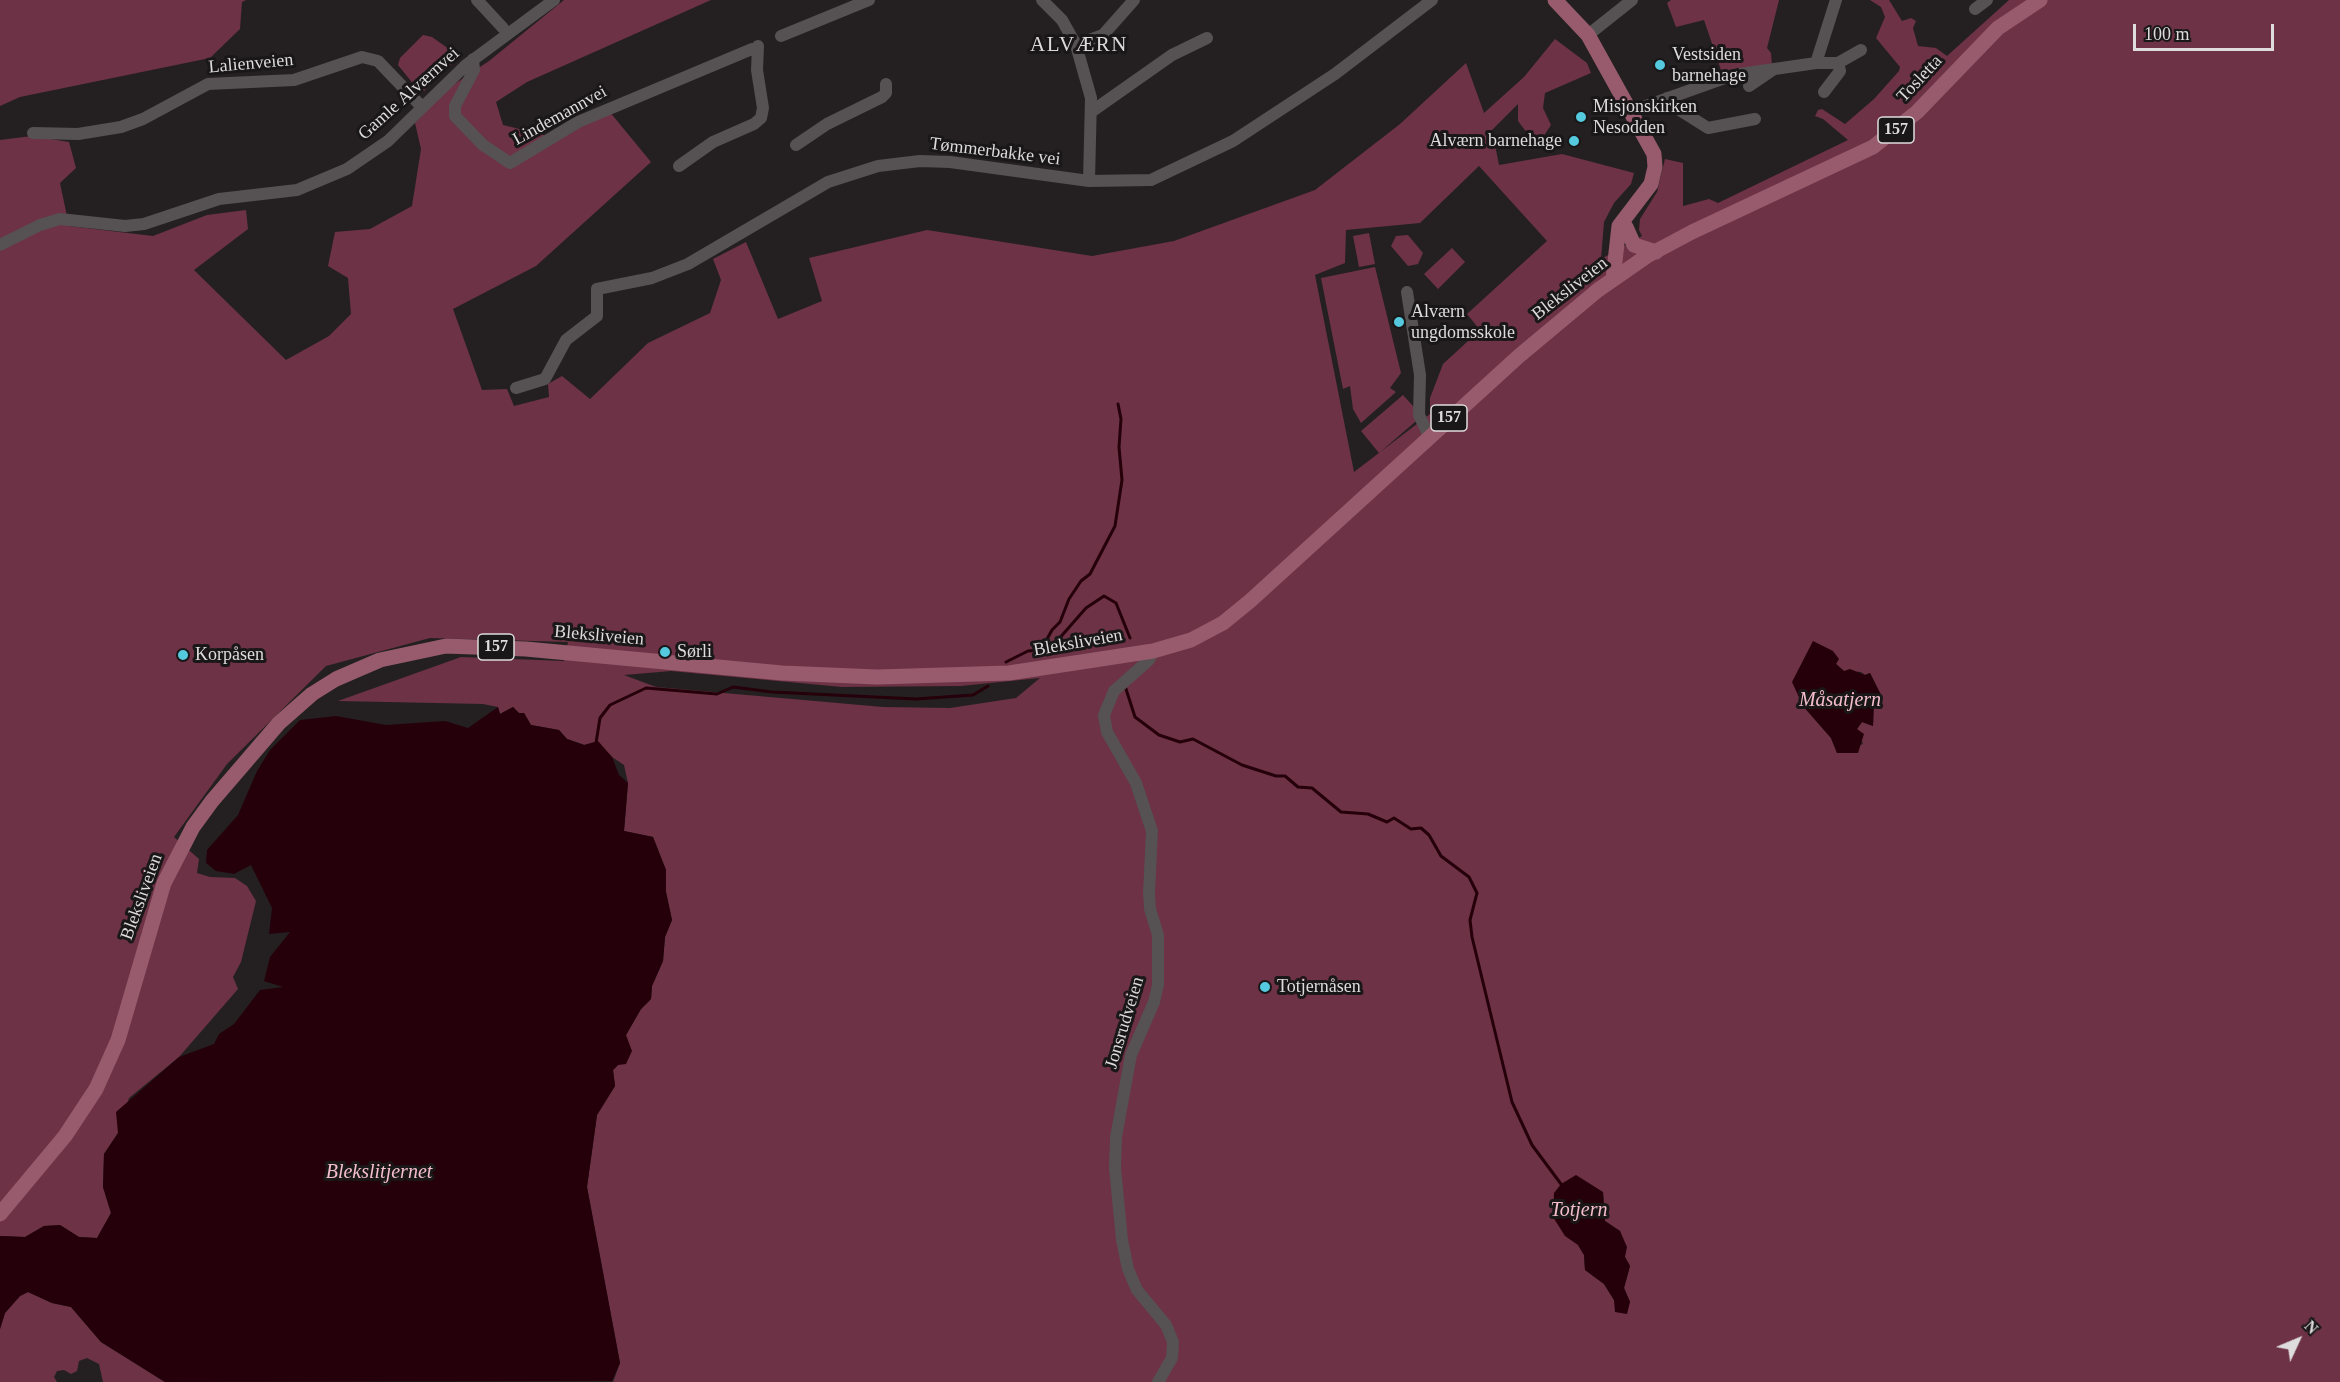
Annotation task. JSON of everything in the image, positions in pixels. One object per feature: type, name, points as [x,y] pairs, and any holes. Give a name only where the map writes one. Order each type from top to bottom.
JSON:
[{"type":"main road","points":[[1555,0],[1587,35],[1651,145],[1655,167],[1651,184],[1619,226],[1613,279]]},
{"type":"main road","name":"Tosletta","points":[[1656,252],[1722,218],[1851,159],[1891,134],[1917,112],[1998,28],[2040,0]]},
{"type":"main road","points":[[1627,270],[1626,227],[1634,207]]},
{"type":"main road","points":[[1626,227],[1634,245],[1656,252]]},
{"type":"main road","name":"157","points":[[1627,270],[1656,252]]},
{"type":"main road","name":"Bleksliveien","points":[[0,1214],[75,1123],[103,1075],[124,1019],[160,892],[193,827],[236,772],[290,712],[312,694],[349,672],[400,654],[446,646],[526,649],[782,673],[877,677],[1010,674],[1153,651],[1191,640],[1237,612],[1548,330],[1627,270]]},
{"type":"street","points":[[477,0],[503,28]]},
{"type":"street","name":"Gamle Alværnvei","points":[[0,245],[40,225],[60,219],[133,225],[155,221],[219,199],[297,190],[347,169],[388,141],[473,59],[554,0]]},
{"type":"street","points":[[781,36],[869,0]]},
{"type":"street","points":[[1042,0],[1062,20],[1076,45],[1090,98],[1092,112],[1089,181]]},
{"type":"street","points":[[1076,45],[1102,35],[1134,0]]},
{"type":"street","name":"Tømmerbakke vei","points":[[516,388],[545,379],[566,340],[597,316],[597,289],[652,278],[688,264],[816,188],[851,173],[892,164],[932,161],[1089,181],[1151,180],[1233,141],[1335,74],[1432,0]]},
{"type":"street","points":[[1587,35],[1632,0]]},
{"type":"street","points":[[1816,63],[1836,0]]},
{"type":"street","points":[[1976,9],[1987,0]]},
{"type":"street","points":[[1092,112],[1163,61],[1207,38]]},
{"type":"street","name":"Lindemannvei","points":[[473,59],[474,70],[455,106],[455,116],[483,145],[510,163],[586,118],[755,48],[763,108],[760,118],[754,124],[713,141],[679,166]]},
{"type":"street","points":[[1632,111],[1733,75],[1816,63],[1838,63],[1861,50]]},
{"type":"street","name":"Lalienveien","points":[[33,134],[78,134],[121,127],[143,119],[208,84],[294,80],[362,57],[378,61],[422,107]]},
{"type":"street","points":[[1824,92],[1840,71],[1838,63]]},
{"type":"street","points":[[1749,86],[1774,69]]},
{"type":"street","points":[[796,145],[827,123],[885,95],[886,84]]},
{"type":"street","points":[[1667,98],[1678,110],[1708,128],[1755,119]]},
{"type":"street","points":[[1407,292],[1420,375],[1419,415],[1429,436]]},
{"type":"street","name":"Jonsrudveien","points":[[1153,651],[1149,660],[1114,691],[1104,715],[1107,732],[1136,783],[1152,831],[1149,893],[1150,909],[1158,935],[1158,985],[1154,1002],[1131,1055],[1116,1137],[1115,1168],[1122,1240],[1128,1269],[1137,1290],[1166,1324],[1173,1342],[1172,1358],[1158,1382]]},
{"type":"shaded area","points":[[0,0],[246,0],[242,2],[240,29],[210,58],[20,97],[0,106]]},
{"type":"shaded area","points":[[564,0],[711,0],[527,82],[496,102],[503,125],[548,136],[609,111],[651,162],[536,266],[453,309],[482,390],[507,389],[514,406],[549,397],[548,384],[562,376],[590,399],[648,343],[710,313],[721,280],[713,259],[746,242],[778,319],[822,301],[809,258],[927,230],[1092,256],[1174,241],[1315,190],[1400,124],[1466,63],[1484,113],[1524,77],[1555,39],[1587,63],[1591,73],[1545,93],[1543,108],[1551,125],[1537,146],[1518,121],[1518,104],[1492,130],[1499,165],[1562,154],[1634,173],[1631,184],[1614,203],[1604,222],[1601,259],[1642,236],[1639,230],[1640,219],[1657,192],[1665,159],[1683,163],[1683,206],[1709,199],[1718,203],[1848,140],[1823,119],[1815,116],[1818,110],[1822,109],[1845,124],[1874,99],[1900,67],[1876,38],[1885,17],[1881,7],[1870,0],[1889,0],[1902,21],[1911,18],[1916,21],[1913,28],[1918,46],[1936,48],[1947,56],[2009,0],[2340,0],[2340,1382],[613,1382],[620,1363],[587,1187],[597,1115],[615,1086],[613,1070],[618,1065],[626,1035],[641,1009],[651,999],[652,986],[663,961],[665,937],[672,920],[666,892],[666,870],[653,837],[624,831],[628,783],[624,765],[612,757],[598,742],[585,745],[567,739],[559,730],[531,725],[524,713],[519,713],[513,707],[500,714],[498,707],[483,704],[338,701],[461,657],[564,661],[568,642],[430,638],[326,666],[227,764],[174,837],[199,859],[197,873],[210,877],[235,878],[247,886],[256,901],[241,962],[233,977],[238,989],[179,1057],[129,1098],[118,1133],[104,1154],[103,1187],[111,1213],[97,1238],[79,1237],[60,1225],[44,1226],[25,1237],[0,1236],[0,140],[32,136],[69,142],[76,168],[60,183],[69,226],[153,236],[207,215],[246,210],[248,229],[194,270],[286,360],[329,336],[351,314],[348,278],[328,266],[335,232],[370,229],[412,206],[421,149],[415,123],[447,89],[489,61]],"holes":[[[1479,166],[1547,241],[1467,314],[1480,330],[1443,364],[1430,398],[1430,414],[1354,472],[1315,275],[1345,263],[1346,230],[1420,223]],[[1836,664],[1844,671],[1861,672],[1865,675],[1870,673],[1881,695],[1874,700],[1873,726],[1862,722],[1857,729],[1863,744],[1837,753],[1831,738],[1803,706]],[[671,671],[842,687],[961,686],[1040,678],[1016,698],[950,708],[883,707],[656,687],[624,675]],[[1603,1192],[1605,1221],[1620,1231],[1625,1257],[1630,1266],[1624,1288],[1630,1302],[1614,1300],[1604,1284],[1585,1270],[1584,1255],[1578,1245]]]},
{"type":"shaded area","points":[[1671,0],[1779,0],[1767,48],[1771,53],[1772,66],[1722,73],[1704,20],[1676,27],[1667,3]]},
{"type":"shaded area","points":[[423,35],[432,37],[456,54],[457,59],[424,91],[419,91],[398,65],[400,58]]},
{"type":"shaded area","points":[[1369,233],[1375,264],[1359,267],[1353,236]]},
{"type":"shaded area","points":[[1408,235],[1423,253],[1418,264],[1408,266],[1391,246],[1396,236]]},
{"type":"shaded area","points":[[1452,248],[1465,262],[1438,289],[1424,274]]},
{"type":"shaded area","points":[[1375,267],[1401,373],[1390,388],[1396,392],[1361,423],[1353,409],[1350,386],[1343,389],[1321,278]]},
{"type":"shaded area","points":[[1403,395],[1422,416],[1379,453],[1361,431]]},
{"type":"shaded area","points":[[28,1292],[52,1303],[71,1307],[101,1342],[165,1382],[103,1382],[99,1364],[87,1358],[79,1361],[77,1371],[71,1374],[64,1370],[57,1371],[54,1377],[57,1382],[0,1382],[0,1329],[5,1313],[20,1296]]},
{"type":"water","name":"Måsatjern","points":[[1813,641],[1833,651],[1839,659],[1836,664],[1844,671],[1850,669],[1865,675],[1870,673],[1881,695],[1874,700],[1873,726],[1862,722],[1857,729],[1864,734],[1858,753],[1837,753],[1831,738],[1803,706],[1792,682]]},
{"type":"water","name":"Blekslitjernet","points":[[498,707],[500,714],[513,707],[519,713],[524,713],[531,725],[559,730],[567,739],[584,745],[598,741],[612,757],[619,775],[628,783],[624,831],[653,837],[666,870],[666,892],[672,920],[665,937],[663,961],[652,986],[651,999],[641,1009],[626,1035],[632,1051],[626,1064],[618,1065],[613,1070],[615,1086],[597,1115],[587,1187],[620,1363],[612,1381],[165,1382],[101,1342],[71,1307],[52,1303],[28,1292],[20,1296],[5,1313],[0,1329],[0,1236],[25,1237],[44,1226],[60,1225],[79,1237],[97,1238],[111,1213],[103,1187],[104,1154],[118,1133],[116,1112],[179,1057],[214,1044],[219,1034],[234,1024],[260,990],[283,987],[264,981],[270,957],[290,932],[269,934],[272,908],[251,865],[234,874],[216,871],[206,863],[207,850],[238,815],[257,771],[270,750],[300,720],[336,716],[386,725],[445,721],[468,728]]},
{"type":"water","name":"Totjern","points":[[1576,1175],[1603,1192],[1605,1221],[1620,1231],[1627,1247],[1625,1257],[1630,1266],[1624,1288],[1630,1302],[1627,1314],[1615,1312],[1614,1300],[1604,1284],[1585,1270],[1584,1255],[1578,1245],[1565,1236],[1553,1217],[1554,1193],[1561,1184]]},
{"type":"waterway","points":[[1041,650],[1052,630],[1060,622],[1069,599],[1081,581],[1090,574],[1115,526],[1122,480],[1119,447],[1121,419],[1118,404]]},
{"type":"waterway","points":[[1006,662],[1028,651],[1050,649],[1086,608],[1104,596],[1116,603],[1130,638]]},
{"type":"waterway","points":[[596,743],[600,718],[610,705],[646,688],[717,694],[733,687],[772,692],[916,699],[973,695],[988,686]]},
{"type":"waterway","points":[[1125,686],[1135,717],[1159,735],[1180,742],[1193,739],[1242,765],[1276,776],[1285,776],[1298,787],[1312,788],[1341,812],[1368,814],[1387,822],[1394,818],[1411,829],[1421,828],[1429,835],[1441,856],[1469,877],[1477,893],[1470,920],[1472,937],[1512,1102],[1532,1145],[1561,1184]]},
{"type":"place","name":"Vestsiden barnehage","points":[[1660,65]]},
{"type":"place","name":"Misjonskirken Nesodden","points":[[1581,117]]},
{"type":"place","name":"Alværn barnehage","points":[[1574,141]]},
{"type":"place","name":"Alværn ungdomsskole","points":[[1399,322]]},
{"type":"place","name":"Sørli","points":[[665,652]]},
{"type":"place","name":"Korpåsen","points":[[183,655]]},
{"type":"place","name":"Totjernåsen","points":[[1265,987]]},
{"type":"district","name":"ALVÆRN","points":[[1079,45]]}]
